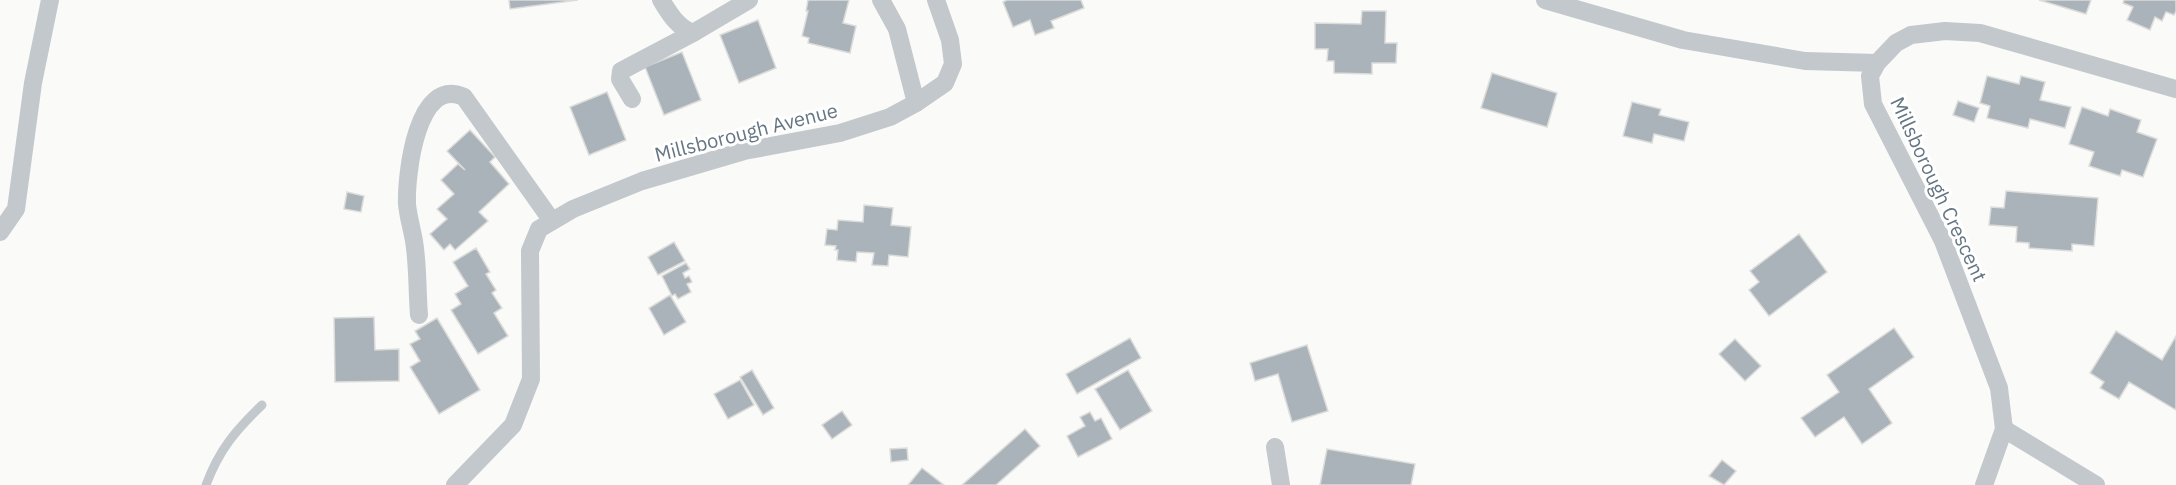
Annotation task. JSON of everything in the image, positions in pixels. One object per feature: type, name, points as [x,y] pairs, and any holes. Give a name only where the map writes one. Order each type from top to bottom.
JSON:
[{"type":"street","points":[[0,232],[16,209],[33,83],[50,0]]},
{"type":"street","points":[[661,0],[674,20],[684,30],[693,33]]},
{"type":"street","points":[[632,99],[620,79],[621,71],[749,0]]},
{"type":"street","points":[[881,0],[897,29],[916,103]]},
{"type":"street","name":"Millsborough Avenue","points":[[455,485],[513,425],[531,379],[530,250],[539,229],[573,209],[642,181],[744,151],[840,133],[890,117],[916,103],[945,83],[953,64],[950,40],[936,0]]},
{"type":"street","points":[[1545,0],[1683,40],[1805,61],[1877,63],[1896,43],[1911,36],[1945,31],[1980,33],[2176,89]]},
{"type":"street","name":"Millsborough Crescent","points":[[1877,63],[1870,76],[1873,104],[1943,241],[1999,388],[2004,429],[1984,485]]},
{"type":"street","points":[[419,315],[414,242],[407,206],[408,167],[422,120],[432,101],[442,93],[453,92],[464,97],[552,221]]},
{"type":"street","points":[[2004,429],[2096,485]]},
{"type":"street","points":[[1275,447],[1281,485]]},
{"type":"lane","points":[[206,485],[217,456],[238,428],[262,405]]},
{"type":"building","points":[[509,0],[578,0],[510,9]]},
{"type":"building","points":[[808,0],[849,0],[843,23],[856,26],[850,53],[808,43],[809,38],[802,36],[808,11],[806,11]]},
{"type":"building","points":[[1007,0],[1081,0],[1084,8],[1051,21],[1054,28],[1035,35],[1030,20],[1013,27],[1003,2]]},
{"type":"building","points":[[2039,0],[2091,0],[2086,14]]},
{"type":"building","points":[[2124,0],[2176,0],[2176,11],[2174,15],[2166,12],[2162,21],[2155,17],[2150,30],[2127,20],[2133,7],[2123,3]]},
{"type":"building","points":[[1362,11],[1386,11],[1385,43],[1397,43],[1396,63],[1372,63],[1372,74],[1334,73],[1334,61],[1327,61],[1328,49],[1315,49],[1315,23],[1361,24]]},
{"type":"building","points":[[758,20],[776,68],[739,83],[720,35]]},
{"type":"building","points":[[682,52],[701,100],[664,115],[645,67]]},
{"type":"building","points":[[1492,73],[1557,93],[1547,127],[1481,108]]},
{"type":"building","points":[[1987,76],[2019,84],[2021,76],[2045,82],[2040,100],[2071,107],[2065,128],[2030,119],[2028,128],[1987,118],[1990,106],[1980,103]]},
{"type":"building","points":[[607,92],[626,140],[589,155],[570,107]]},
{"type":"building","points":[[1958,101],[1979,108],[1974,122],[1953,115]]},
{"type":"building","points":[[1632,102],[1661,109],[1659,115],[1689,122],[1684,141],[1654,134],[1652,143],[1623,136]]},
{"type":"building","points":[[2082,107],[2108,116],[2110,109],[2141,120],[2137,132],[2157,139],[2143,177],[2122,170],[2120,176],[2089,166],[2094,152],[2069,144]]},
{"type":"building","points":[[470,130],[495,157],[490,162],[509,184],[479,212],[488,221],[455,250],[450,244],[444,250],[430,234],[447,219],[437,209],[454,194],[441,180],[458,164],[465,170],[447,151]]},
{"type":"building","points":[[2006,191],[2098,198],[2094,246],[2072,244],[2072,251],[2029,248],[2029,243],[2016,242],[2017,227],[1989,225],[1991,207],[2004,208]]},
{"type":"building","points":[[347,192],[364,196],[361,212],[344,209]]},
{"type":"building","points":[[864,205],[893,208],[891,225],[911,227],[908,257],[889,255],[888,266],[872,265],[874,253],[857,252],[856,262],[837,260],[836,246],[825,245],[827,229],[837,230],[838,220],[863,222]]},
{"type":"building","points":[[1799,234],[1827,272],[1769,316],[1749,290],[1759,282],[1750,271]]},
{"type":"building","points":[[674,242],[685,261],[658,275],[648,257]]},
{"type":"building","points":[[476,248],[490,272],[486,274],[496,290],[492,293],[502,308],[494,313],[508,336],[478,354],[451,310],[461,304],[455,294],[468,286],[453,262]]},
{"type":"building","points":[[686,263],[690,269],[683,273],[685,278],[689,276],[692,282],[687,284],[691,292],[678,299],[675,294],[672,296],[662,276]]},
{"type":"building","points":[[670,295],[686,322],[664,335],[649,308]]},
{"type":"building","points":[[374,317],[375,350],[399,349],[399,381],[335,382],[334,318]]},
{"type":"building","points":[[437,318],[480,390],[439,414],[410,367],[420,361],[410,344],[420,339],[415,331]]},
{"type":"building","points":[[1894,328],[1914,357],[1869,389],[1892,423],[1862,444],[1844,417],[1815,437],[1801,418],[1839,392],[1827,375]]},
{"type":"building","points":[[2116,331],[2162,360],[2176,336],[2176,410],[2129,382],[2119,399],[2100,388],[2104,382],[2090,373]]},
{"type":"building","points":[[1130,338],[1141,358],[1077,394],[1066,374]]},
{"type":"building","points":[[1735,339],[1761,366],[1745,381],[1719,354]]},
{"type":"building","points":[[1307,345],[1328,411],[1292,422],[1278,374],[1255,381],[1250,363]]},
{"type":"building","points":[[752,370],[774,408],[763,415],[740,377]]},
{"type":"building","points":[[1128,370],[1152,411],[1120,430],[1095,389]]},
{"type":"building","points":[[740,380],[754,405],[728,419],[714,394]]},
{"type":"building","points":[[842,411],[852,425],[832,439],[822,425]]},
{"type":"building","points":[[1090,412],[1095,421],[1101,418],[1112,439],[1078,457],[1067,436],[1085,426],[1080,417]]},
{"type":"building","points":[[1025,429],[1040,446],[996,485],[962,485]]},
{"type":"building","points":[[907,448],[908,460],[891,462],[890,449]]},
{"type":"building","points":[[1327,449],[1415,464],[1411,485],[1320,485]]},
{"type":"building","points":[[1722,460],[1736,471],[1724,485],[1709,476]]},
{"type":"building","points":[[922,468],[944,485],[908,485]]}]
